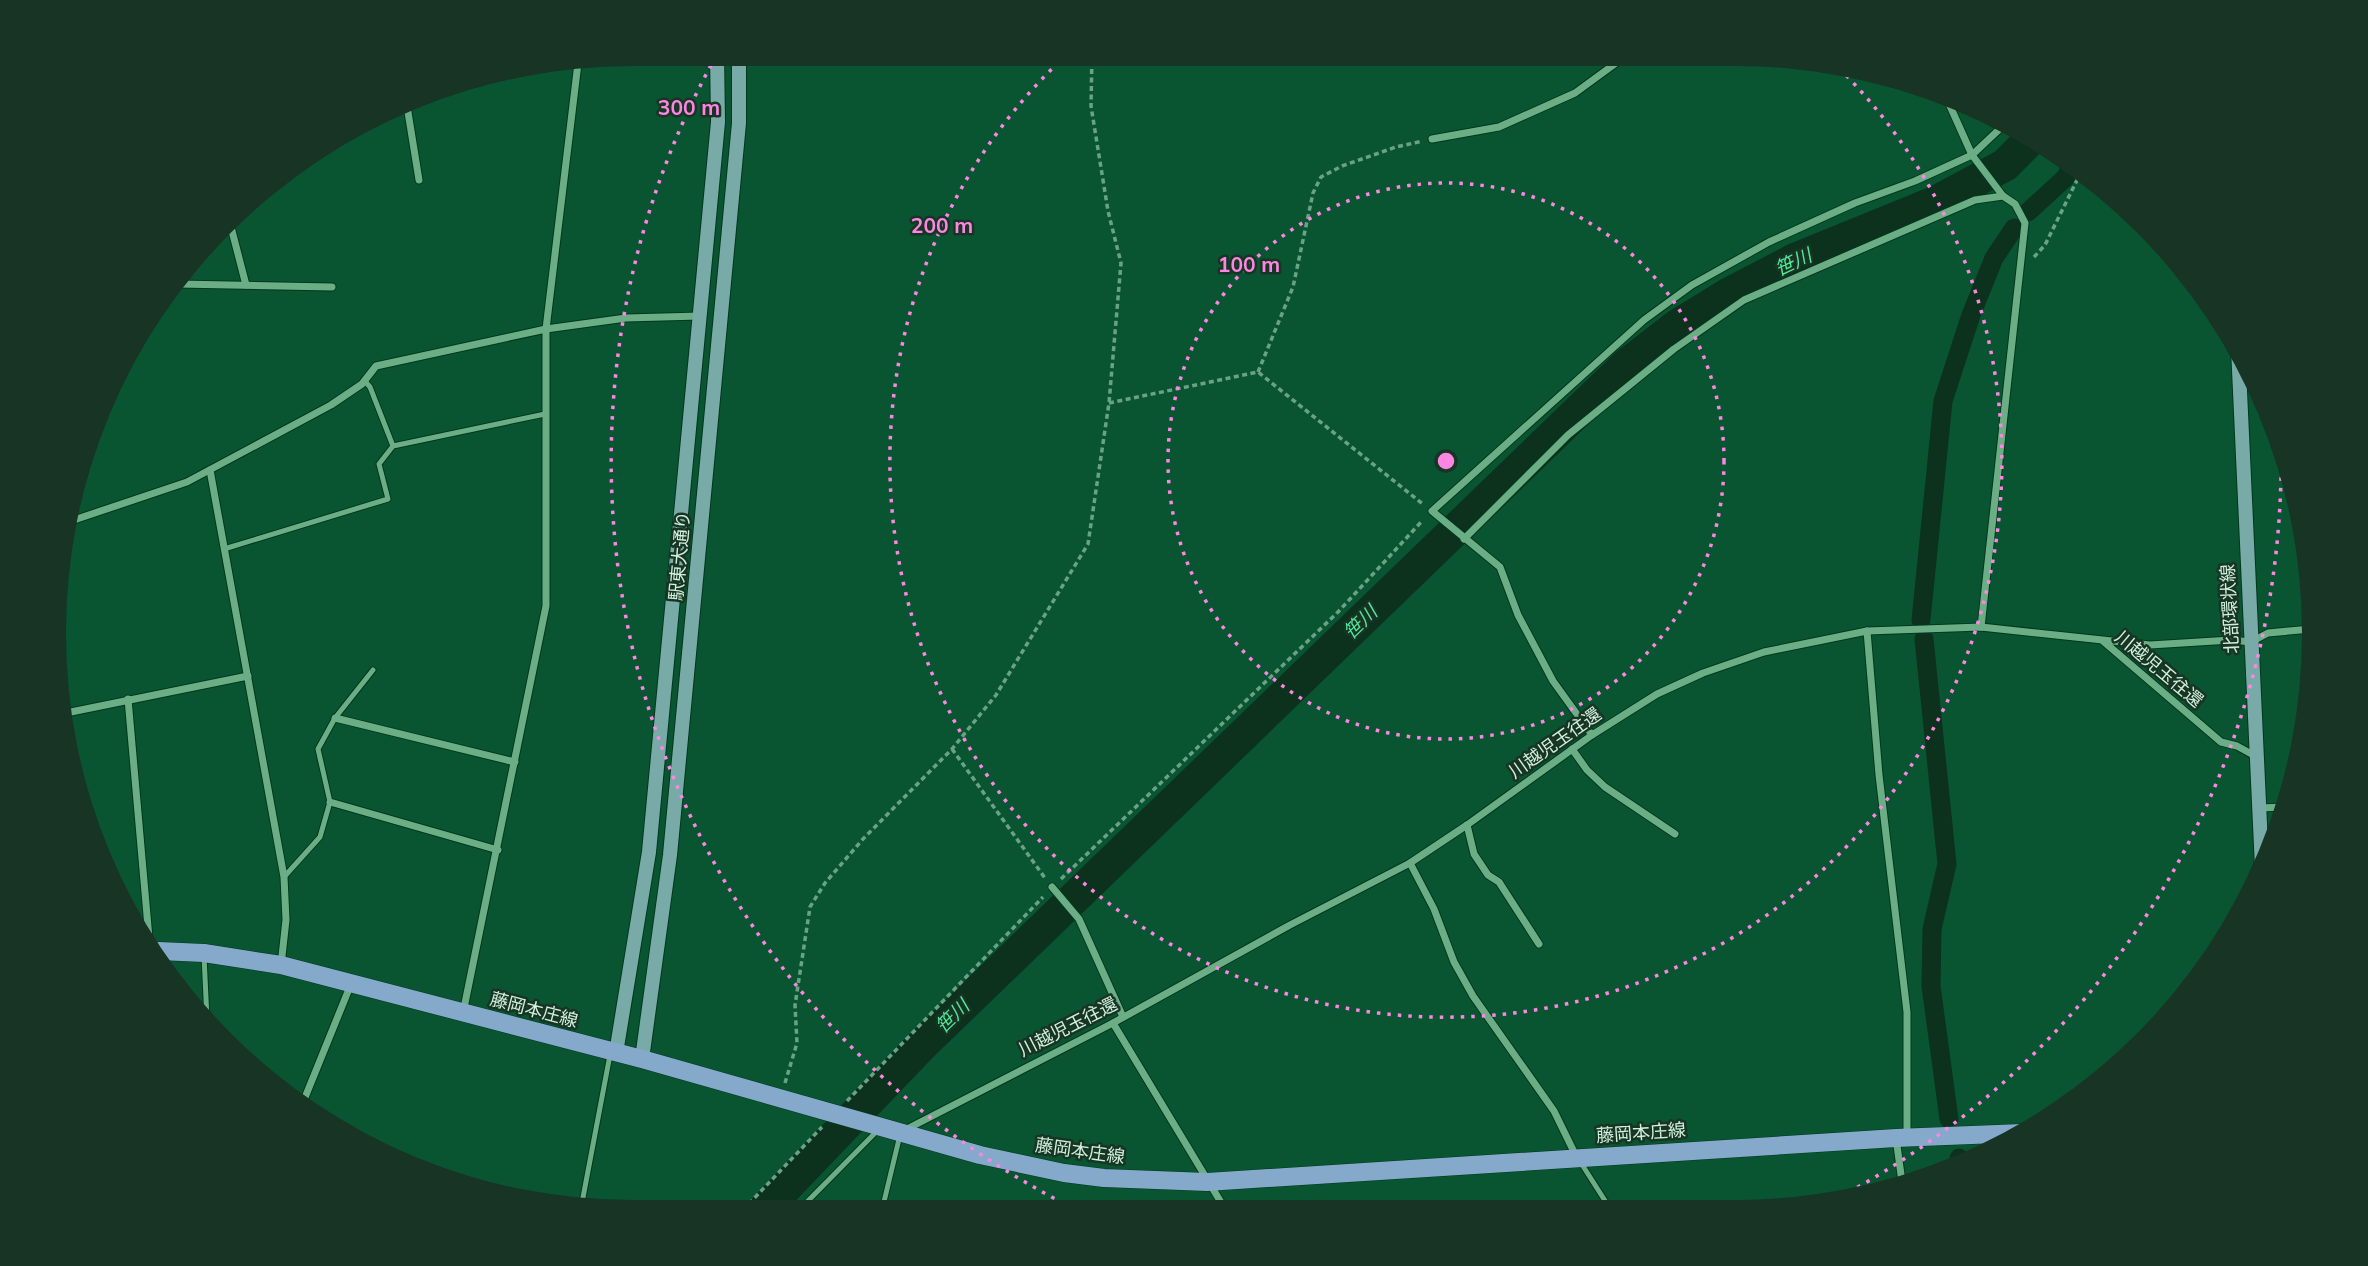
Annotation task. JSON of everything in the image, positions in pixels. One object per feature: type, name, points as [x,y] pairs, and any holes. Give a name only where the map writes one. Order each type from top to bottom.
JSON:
[{"type":"main road","name":"藤岡本庄線","points":[[164,951],[204,953],[281,965],[642,1059],[980,1155],[1064,1173],[1147,1181],[1207,1182],[1999,1134]]},
{"type":"street","name":"駅東大通り","points":[[614,1052],[649,852],[718,122],[717,66]]},
{"type":"street","name":"駅東大通り","points":[[642,1059],[672,842],[739,123],[739,66]]},
{"type":"street","points":[[1432,139],[1499,127],[1575,93],[1612,66]]},
{"type":"street","points":[[463,1013],[546,606],[546,329],[577,70]]},
{"type":"street","points":[[1952,110],[1972,155],[2003,196],[2015,204],[2025,223],[1981,627]]},
{"type":"street","points":[[408,113],[419,180]]},
{"type":"street","points":[[1592,735],[1553,681],[1518,615],[1500,567],[1434,513],[1644,320],[1692,285],[1782,236],[1855,202],[1915,181],[1972,155],[1997,131]]},
{"type":"street","points":[[1464,539],[1568,435],[1674,349],[1744,300],[1976,200],[2003,196]]},
{"type":"street","points":[[232,232],[246,285]]},
{"type":"street","points":[[187,284],[332,287]]},
{"type":"street","points":[[78,519],[187,482],[331,405],[364,380],[376,366],[546,329],[626,318],[700,316]]},
{"type":"street","name":"北部環状線","points":[[2239,375],[2261,843]]},
{"type":"street","points":[[210,470],[284,877],[286,920],[281,965]]},
{"type":"street","name":"川越児玉往還","points":[[901,1132],[1113,1023],[1410,863],[1592,735],[1657,694],[1703,673],[1764,652],[1867,631],[1981,627],[2103,640],[2221,742],[2237,746],[2257,757]]},
{"type":"street","points":[[2103,640],[2150,645],[2231,640],[2251,642],[2268,633],[2302,630]]},
{"type":"street","points":[[1867,631],[1879,775],[1907,1012],[1902,1174]]},
{"type":"street","points":[[72,712],[248,676]]},
{"type":"street","points":[[128,699],[148,925]]},
{"type":"street","points":[[335,718],[515,762]]},
{"type":"street","points":[[1572,749],[1587,770],[1605,787],[1675,834]]},
{"type":"street","points":[[330,802],[498,850]]},
{"type":"street","points":[[2259,808],[2273,807]]},
{"type":"street","points":[[1466,825],[1474,854],[1488,875],[1499,882],[1539,944]]},
{"type":"street","points":[[1410,863],[1434,909],[1454,962],[1473,996],[1553,1111],[1578,1158]]},
{"type":"street","points":[[1052,887],[1079,919],[1123,1017]]},
{"type":"street","points":[[306,1095],[351,984]]},
{"type":"street","points":[[1113,1023],[1219,1200]]},
{"type":"lane","points":[[364,380],[370,387],[393,446]]},
{"type":"lane","points":[[224,549],[388,499],[379,464],[393,446],[545,414]]},
{"type":"lane","points":[[284,877],[320,836],[330,802],[318,749],[335,718],[373,670]]},
{"type":"lane","points":[[204,953],[206,1006]]},
{"type":"lane","points":[[583,1197],[614,1052]]},
{"type":"lane","points":[[808,1200],[878,1126]]},
{"type":"lane","points":[[884,1200],[901,1132]]},
{"type":"lane","points":[[1578,1158],[1605,1200]]},
{"type":"path","points":[[780,1098],[797,1043],[794,1005],[810,907],[825,883],[863,839],[952,749],[996,695],[1088,544],[1109,403],[1121,262],[1108,211],[1091,106],[1092,66]]},
{"type":"path","points":[[1258,372],[1293,287],[1313,193],[1321,177],[1342,166],[1396,147],[1432,139]]},
{"type":"path","points":[[2019,261],[2033,258],[2045,245],[2076,181]]},
{"type":"path","points":[[1109,403],[1258,372]]},
{"type":"path","points":[[753,1200],[838,1114],[1052,887],[1338,612],[1434,513],[1258,372]]},
{"type":"path","points":[[952,749],[1052,887]]},
{"type":"waterway","name":"笹川","points":[[774,1200],[919,1048],[1626,365],[1678,325],[1727,295],[1796,259],[1936,202],[2005,165],[2024,146]]},
{"type":"waterway","points":[[2028,212],[2067,175]]},
{"type":"waterway","points":[[1921,620],[1943,401],[1971,315],[1994,258],[2014,228]]},
{"type":"waterway","points":[[1924,639],[1947,864],[1932,929],[1931,986],[1949,1119]]}]
